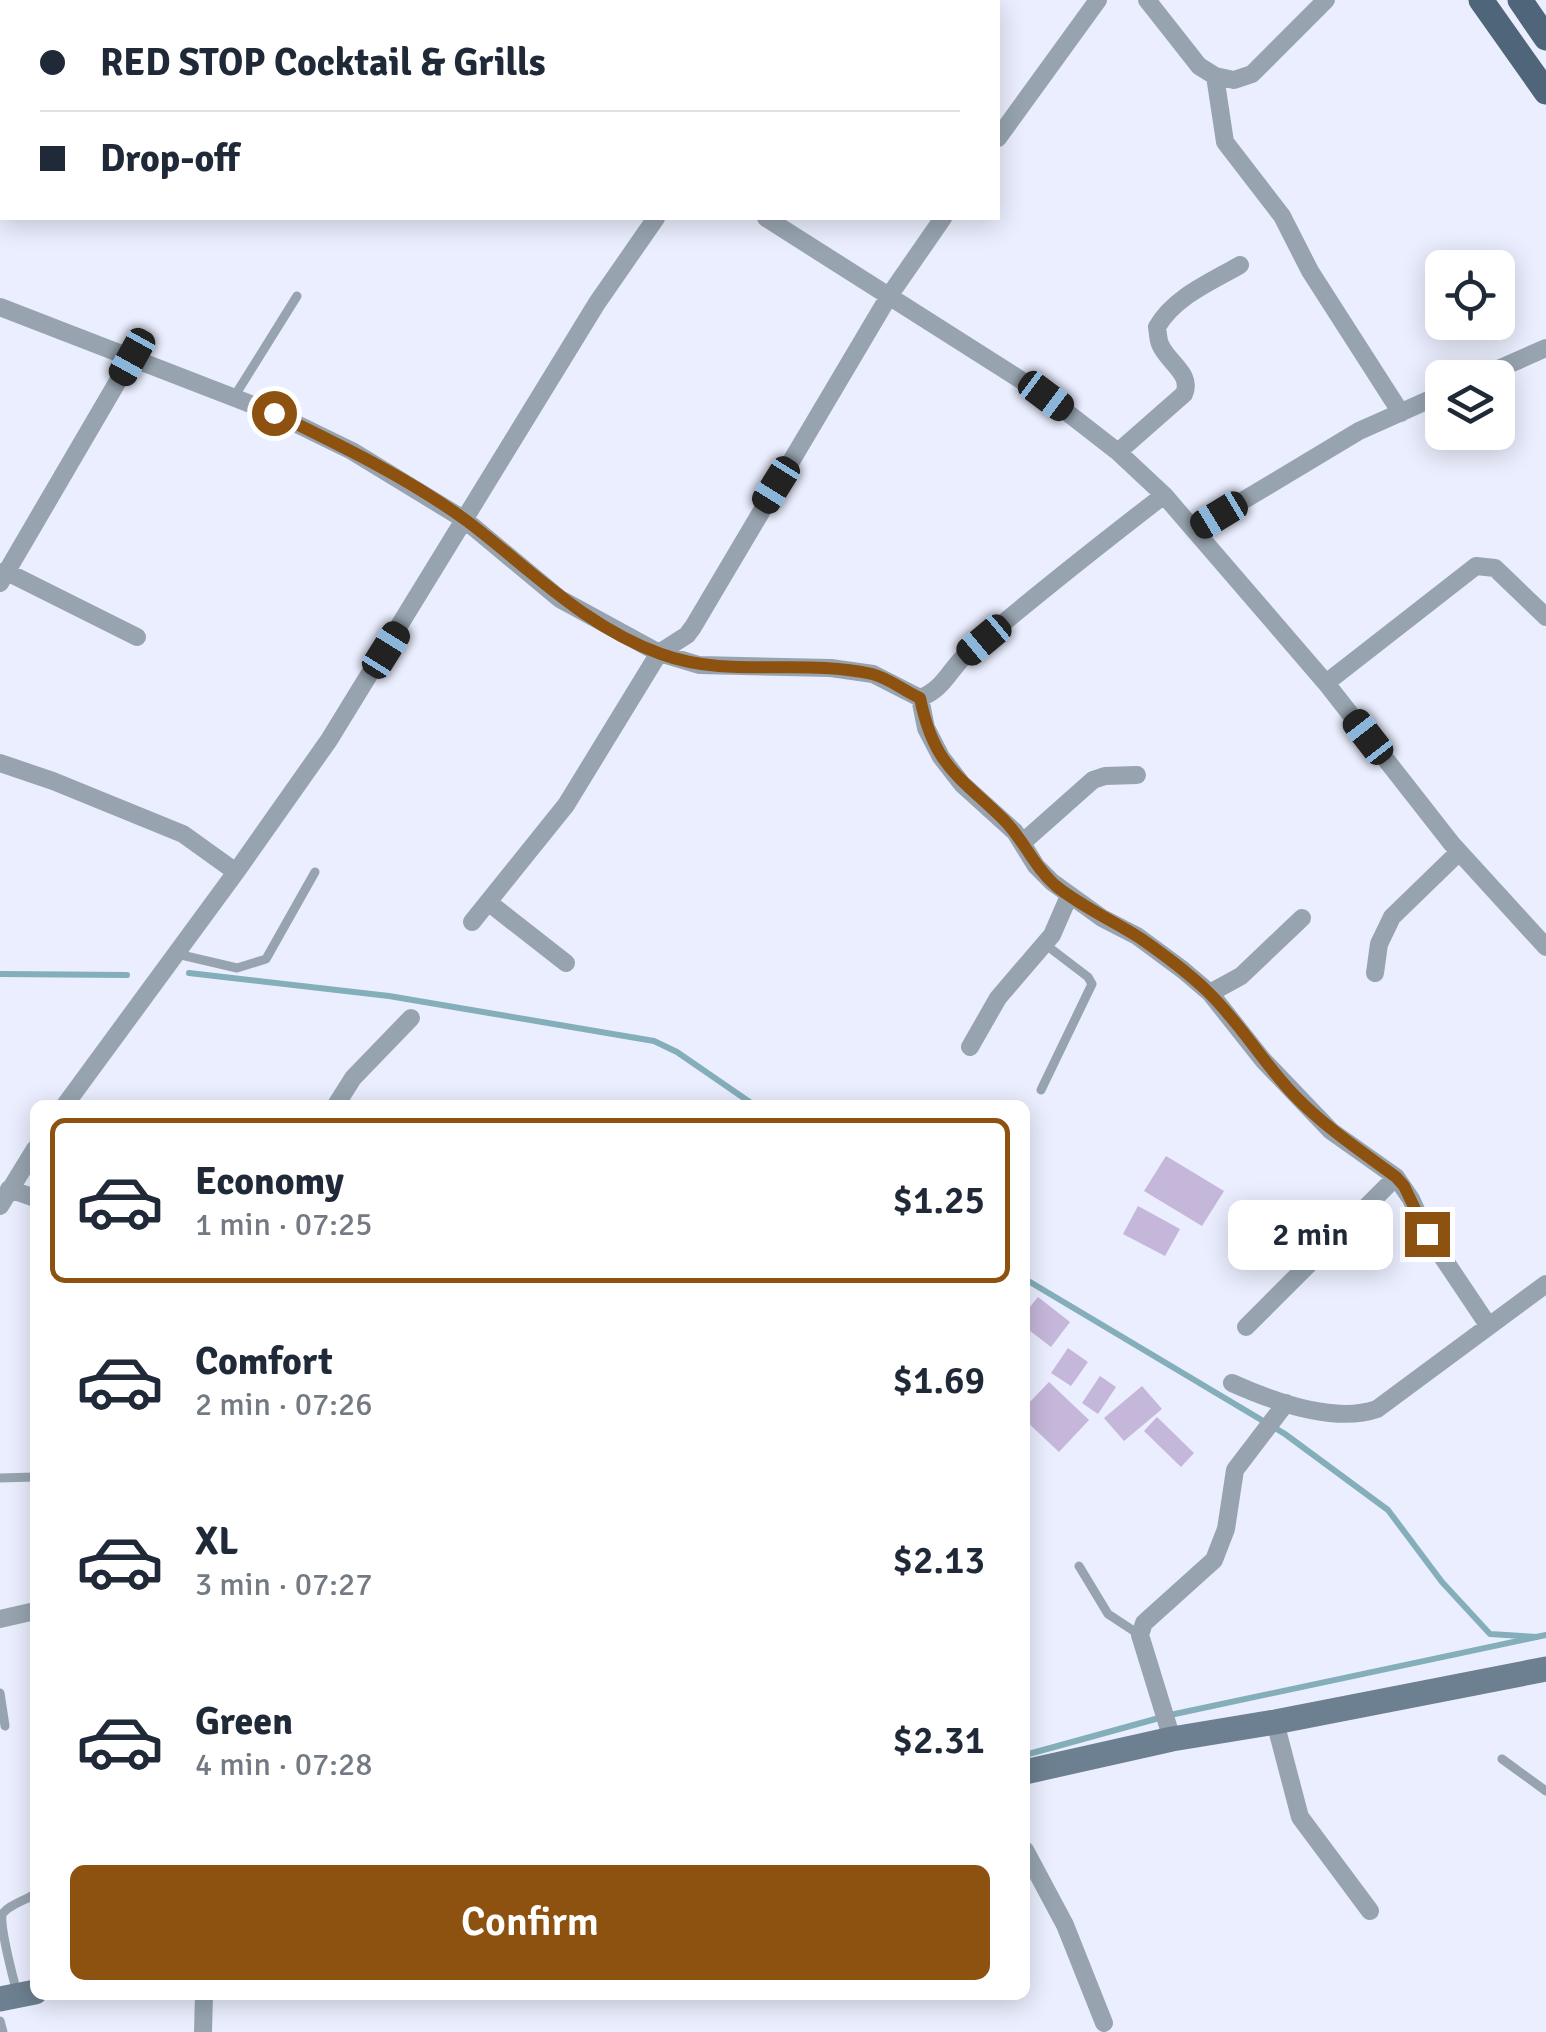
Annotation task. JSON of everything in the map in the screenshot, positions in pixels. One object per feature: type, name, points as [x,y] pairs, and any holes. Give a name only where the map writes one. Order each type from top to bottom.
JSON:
[{"type":"main road","points":[[1481,0],[1546,92]]},
{"type":"main road","points":[[1520,0],[1546,38]]},
{"type":"street","points":[[1000,135],[1098,0]]},
{"type":"street","points":[[1148,0],[1199,66],[1215,76],[1234,80],[1252,74],[1326,0]]},
{"type":"street","points":[[1215,76],[1225,142],[1282,216],[1310,271],[1401,412]]},
{"type":"street","points":[[69,1100],[338,725],[597,302],[655,220]]},
{"type":"street","points":[[769,220],[1046,396],[1118,452],[1164,495],[1326,684],[1459,852],[1546,947]]},
{"type":"street","points":[[472,922],[566,805],[658,654],[693,627],[889,296],[942,220]]},
{"type":"street","points":[[1118,452],[1188,387],[1160,345],[1157,327],[1164,314],[1186,296],[1240,265]]},
{"type":"street","points":[[0,307],[234,397],[352,451],[464,520],[560,598],[658,654],[699,665],[832,668],[873,674],[920,698]]},
{"type":"street","points":[[1515,362],[1546,348]]},
{"type":"street","points":[[132,357],[3,577],[137,638]]},
{"type":"street","points":[[1194,530],[1360,431],[1425,401]]},
{"type":"street","points":[[920,698],[934,692],[959,660],[1057,577],[1164,495]]},
{"type":"street","points":[[1326,684],[1476,566],[1495,568],[1546,617]]},
{"type":"street","points":[[920,698],[926,728],[941,757],[962,784],[1004,820],[1036,866],[1069,896],[1137,936],[1210,993],[1330,1131],[1396,1177],[1427,1234],[1488,1325]]},
{"type":"street","points":[[0,763],[53,780],[183,834],[236,872]]},
{"type":"street","points":[[1022,843],[1093,780],[1137,775]]},
{"type":"street","points":[[1375,973],[1379,944],[1392,917],[1459,852]]},
{"type":"street","points":[[970,1046],[998,998],[1046,945],[1069,896]]},
{"type":"street","points":[[488,902],[566,963]]},
{"type":"street","points":[[1210,993],[1241,976],[1302,918]]},
{"type":"street","points":[[339,1100],[354,1078],[411,1018]]},
{"type":"street","points":[[5,1198],[30,1157]]},
{"type":"street","points":[[1246,1327],[1396,1177]]},
{"type":"street","points":[[1232,1383],[1276,1417],[1347,1415],[1377,1409],[1546,1284]]},
{"type":"street","points":[[1167,1725],[1140,1635],[1144,1623],[1214,1560],[1226,1529],[1235,1470],[1276,1417]]},
{"type":"street","points":[[0,1619],[30,1612]]},
{"type":"street","points":[[1030,1770],[1167,1725],[1275,1722],[1546,1669]]},
{"type":"street","points":[[1275,1722],[1300,1817],[1370,1910]]},
{"type":"street","points":[[1030,1859],[1065,1925],[1104,2024]]},
{"type":"street","points":[[203,2032],[204,2000]]},
{"type":"lane","points":[[234,397],[297,296]]},
{"type":"lane","points":[[177,954],[237,968],[266,958],[316,872]]},
{"type":"lane","points":[[1040,1090],[1092,984],[1046,945]]},
{"type":"lane","points":[[0,1478],[30,1478]]},
{"type":"lane","points":[[1080,1566],[1108,1614],[1140,1635]]},
{"type":"lane","points":[[0,1693],[5,1726]]},
{"type":"lane","points":[[1502,1759],[1546,1792]]},
{"type":"lane","points":[[18,1996],[0,1918],[3,1912],[30,1897]]},
{"type":"lane","points":[[0,2021],[3,2032]]},
{"type":"building","points":[[1166,1156],[1224,1191],[1202,1226],[1144,1191]]},
{"type":"building","points":[[1138,1206],[1180,1229],[1165,1256],[1123,1234]]},
{"type":"building","points":[[1038,1297],[1070,1322],[1051,1347],[1030,1331],[1030,1307]]},
{"type":"building","points":[[1068,1348],[1088,1362],[1071,1386],[1051,1373]]},
{"type":"building","points":[[1100,1376],[1116,1387],[1098,1414],[1082,1403]]},
{"type":"building","points":[[1049,1382],[1089,1420],[1059,1452],[1030,1425],[1030,1402]]},
{"type":"building","points":[[1142,1386],[1162,1409],[1124,1441],[1104,1418]]},
{"type":"building","points":[[1157,1417],[1194,1453],[1181,1467],[1144,1431]]},
{"type":"waterway","points":[[189,973],[389,996],[654,1041],[677,1052],[747,1100]]},
{"type":"waterway","points":[[0,974],[127,975]]},
{"type":"waterway","points":[[1030,1282],[1285,1434],[1388,1510],[1442,1582],[1490,1634],[1537,1637]]},
{"type":"waterway","points":[[1030,1754],[1170,1715],[1546,1635]]},
{"type":"route","points":[[274,413],[352,451],[464,520],[560,598],[658,654],[699,665],[832,668],[873,674],[920,698],[926,728],[941,757],[962,784],[1015,832],[1036,866],[1069,896],[1137,936],[1210,993],[1263,1060],[1330,1131],[1396,1177],[1427,1234]]}]
